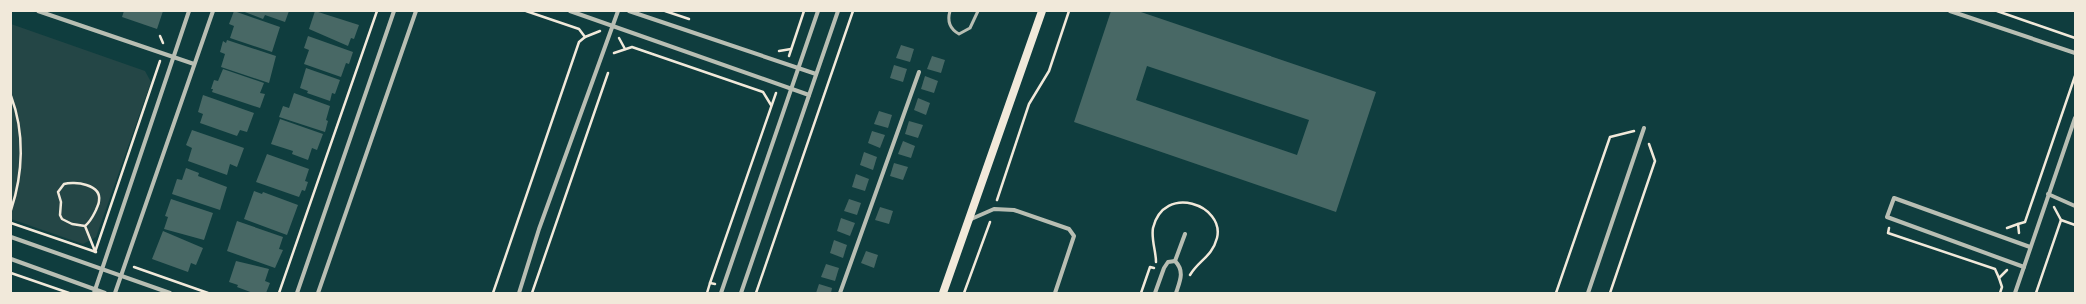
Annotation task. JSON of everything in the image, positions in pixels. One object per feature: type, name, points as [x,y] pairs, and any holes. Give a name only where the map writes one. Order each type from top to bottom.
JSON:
[{"type":"main road","points":[[944,293],[1042,11]]},
{"type":"street","points":[[38,11],[194,64]]},
{"type":"street","points":[[94,291],[189,11]]},
{"type":"street","points":[[115,293],[213,11]]},
{"type":"street","points":[[297,293],[394,11]]},
{"type":"street","points":[[318,293],[416,11]]},
{"type":"street","points":[[570,11],[809,95]]},
{"type":"street","points":[[519,293],[540,229],[618,11]]},
{"type":"street","points":[[629,11],[816,74]]},
{"type":"street","points":[[721,293],[818,11]]},
{"type":"street","points":[[741,293],[838,11]]},
{"type":"street","points":[[1950,11],[2075,53]]},
{"type":"street","points":[[840,293],[920,72]]},
{"type":"street","points":[[2015,293],[2075,118]]},
{"type":"street","points":[[1588,293],[1644,128]]},
{"type":"street","points":[[2048,194],[2075,206]]},
{"type":"street","points":[[2024,267],[1887,217],[1894,198],[2030,248]]},
{"type":"street","points":[[969,220],[994,209],[1004,209],[1032,215],[1070,229],[1074,236],[1055,293]]},
{"type":"street","points":[[1175,261],[1185,234]]},
{"type":"street","points":[[11,237],[101,270],[170,293]]},
{"type":"street","points":[[11,259],[94,291],[105,293]]},
{"type":"street","points":[[1156,293],[1164,268],[1168,262],[1175,261]]},
{"type":"street","points":[[1175,261],[1180,266],[1182,274],[1176,293]]},
{"type":"lane","points":[[950,11],[948,18],[950,25],[953,31],[959,34],[970,28],[978,11]]},
{"type":"path","points":[[279,293],[377,11]]},
{"type":"path","points":[[526,11],[579,29],[585,37]]},
{"type":"path","points":[[786,63],[804,11]]},
{"type":"path","points":[[756,293],[853,11]]},
{"type":"path","points":[[964,293],[1029,104],[1049,71],[1069,11]]},
{"type":"path","points":[[1997,11],[2075,38]]},
{"type":"path","points":[[493,293],[579,42],[585,37],[612,25],[625,49]]},
{"type":"path","points":[[95,252],[165,46],[160,36]]},
{"type":"path","points":[[612,59],[615,51],[632,47],[763,92],[772,105]]},
{"type":"path","points":[[532,293],[610,66]]},
{"type":"path","points":[[2016,242],[2019,234],[2018,224],[2025,222],[2075,76]]},
{"type":"path","points":[[710,283],[779,84]]},
{"type":"path","points":[[11,96],[19,126],[21,149],[20,170],[11,210]]},
{"type":"path","points":[[72,182],[93,188],[99,197],[100,200],[91,220],[85,226],[72,224],[62,219],[60,215],[61,202],[58,192],[64,184],[72,182]]},
{"type":"path","points":[[2036,293],[2061,220],[2075,225]]},
{"type":"path","points":[[11,223],[106,256]]},
{"type":"path","points":[[85,226],[95,252]]},
{"type":"path","points":[[2000,293],[2002,287],[1998,278],[2007,271],[2010,262]]},
{"type":"path","points":[[125,263],[208,293]]},
{"type":"path","points":[[1141,293],[1149,269]]},
{"type":"path","points":[[11,273],[68,293]]},
{"type":"shaded area","points":[[11,24],[145,71],[151,82],[96,237],[83,244],[11,219]]},
{"type":"building","points":[[124,11],[163,11],[157,29],[122,17]]},
{"type":"building","points":[[234,11],[280,27],[272,52],[230,38],[234,26],[229,24]]},
{"type":"building","points":[[242,11],[289,11],[285,22],[265,15],[263,19]]},
{"type":"building","points":[[315,11],[359,25],[354,39],[351,38],[348,46],[309,29]]},
{"type":"building","points":[[1111,11],[1138,11],[1376,92],[1336,212],[1074,122]],"holes":[[[1147,66],[1309,120],[1297,155],[1136,100]]]},
{"type":"building","points":[[308,36],[353,52],[349,64],[346,63],[341,77],[304,64],[309,50],[304,48]]},
{"type":"building","points":[[227,40],[276,56],[269,83],[221,67],[225,54],[220,52],[223,41],[226,43]]},
{"type":"building","points":[[901,45],[914,49],[910,62],[896,58]]},
{"type":"building","points":[[932,56],[945,60],[941,73],[927,69]]},
{"type":"building","points":[[894,65],[907,69],[903,82],[890,78]]},
{"type":"building","points":[[306,68],[340,80],[335,94],[332,93],[330,101],[307,93],[308,91],[300,88]]},
{"type":"building","points":[[223,69],[264,83],[260,93],[265,94],[260,108],[212,92],[213,89],[211,89],[214,80],[218,81]]},
{"type":"building","points":[[925,76],[938,81],[934,93],[921,89]]},
{"type":"building","points":[[294,93],[330,106],[326,120],[328,121],[325,132],[279,117],[283,106],[289,108]]},
{"type":"building","points":[[203,95],[254,113],[247,132],[240,130],[237,136],[200,123],[203,114],[198,112]]},
{"type":"building","points":[[918,98],[930,103],[926,115],[914,110]]},
{"type":"building","points":[[879,111],[892,115],[888,128],[874,124]]},
{"type":"building","points":[[280,119],[323,134],[317,150],[312,148],[308,160],[292,154],[293,151],[271,144]]},
{"type":"building","points":[[909,121],[923,125],[918,138],[905,134]]},
{"type":"building","points":[[192,130],[244,148],[237,167],[230,164],[227,175],[188,161],[192,148],[186,145]]},
{"type":"building","points":[[872,131],[885,135],[880,148],[868,143]]},
{"type":"building","points":[[903,141],[915,146],[911,158],[898,154]]},
{"type":"building","points":[[864,152],[877,157],[873,170],[860,165]]},
{"type":"building","points":[[267,154],[309,169],[305,181],[308,182],[305,191],[302,190],[299,197],[256,182]]},
{"type":"building","points":[[894,163],[908,167],[903,180],[890,176]]},
{"type":"building","points":[[186,168],[199,173],[198,176],[227,187],[220,210],[172,194],[177,179],[182,180]]},
{"type":"building","points":[[856,174],[869,179],[865,191],[852,187]]},
{"type":"building","points":[[254,191],[262,194],[263,192],[298,205],[287,235],[244,219]]},
{"type":"building","points":[[171,199],[213,213],[204,240],[164,229],[168,217],[165,216]]},
{"type":"building","points":[[849,199],[861,203],[857,215],[844,211]]},
{"type":"building","points":[[880,207],[893,211],[889,224],[875,220]]},
{"type":"building","points":[[841,218],[855,223],[850,236],[837,231]]},
{"type":"building","points":[[237,221],[283,237],[279,249],[283,250],[275,268],[227,251]]},
{"type":"building","points":[[163,231],[203,248],[196,265],[191,263],[188,272],[152,259]]},
{"type":"building","points":[[834,240],[847,245],[843,258],[830,253]]},
{"type":"building","points":[[866,251],[878,255],[874,268],[861,263]]},
{"type":"building","points":[[236,261],[269,269],[265,281],[270,283],[266,293],[253,293],[237,287],[238,285],[229,282]]},
{"type":"building","points":[[826,264],[839,268],[835,281],[821,277]]},
{"type":"building","points":[[819,284],[832,288],[831,293],[816,293]]}]
